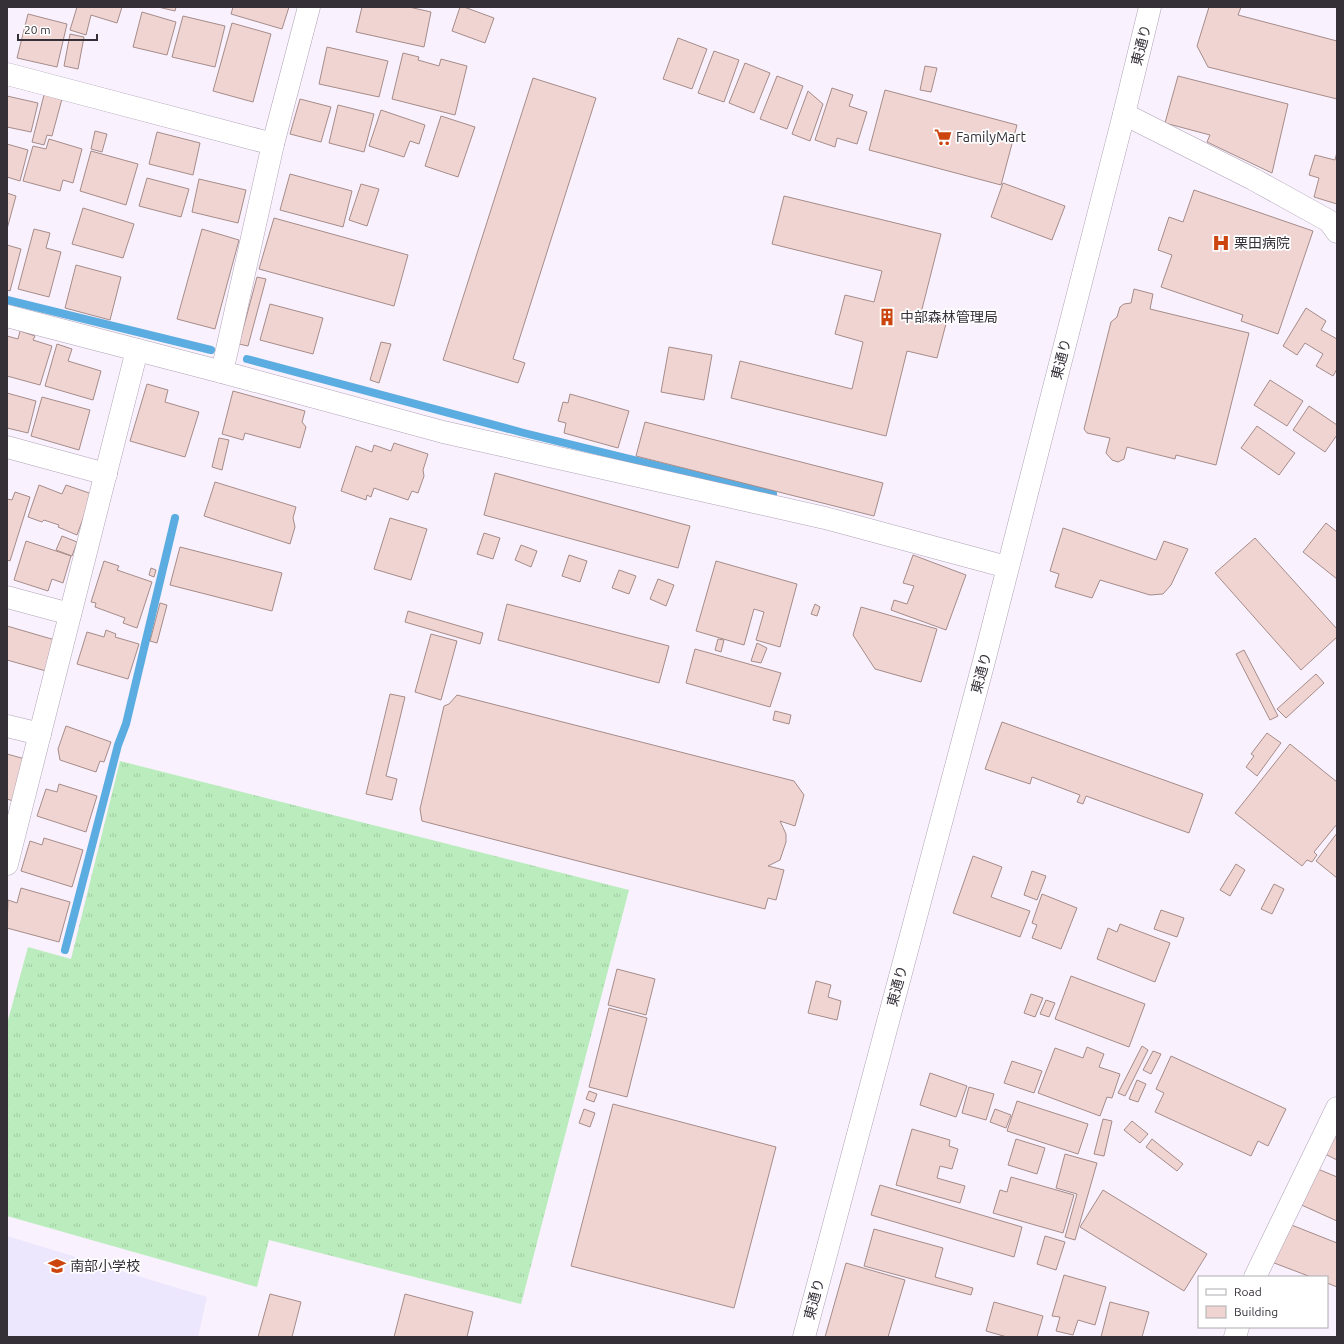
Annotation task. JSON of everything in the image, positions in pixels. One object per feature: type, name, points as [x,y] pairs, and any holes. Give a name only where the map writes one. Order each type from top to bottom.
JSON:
[{"type":"street","points":[[222,372],[273,144],[309,7]]},
{"type":"street","name":"東通り","points":[[804,1337],[981,672],[1150,7]]},
{"type":"street","points":[[7,74],[273,144]]},
{"type":"street","points":[[1124,114],[1260,182],[1329,221],[1337,232]]},
{"type":"street","points":[[7,316],[443,432],[825,518],[1007,567]]},
{"type":"street","points":[[7,864],[137,350]]},
{"type":"street","points":[[7,447],[106,474]]},
{"type":"street","points":[[7,597],[70,614]]},
{"type":"street","points":[[7,726],[40,734]]},
{"type":"street","points":[[1255,1276],[1337,1108]]},
{"type":"shaded area","name":"南部小学校","points":[[7,1236],[207,1297],[198,1337],[7,1337]]},
{"type":"green space","points":[[120,761],[629,890],[521,1304],[269,1240],[257,1287],[7,1216],[7,1024],[28,947],[71,959]]},
{"type":"building","points":[[77,7],[122,7],[117,23],[91,15],[86,35],[70,30]]},
{"type":"building","points":[[158,7],[176,7],[175,11]]},
{"type":"building","points":[[233,7],[289,7],[282,29],[231,14]]},
{"type":"building","points":[[362,7],[409,7],[431,12],[424,47],[356,32]]},
{"type":"building","points":[[460,7],[464,7],[494,18],[485,43],[452,31]]},
{"type":"building","points":[[1209,7],[1241,7],[1238,15],[1337,41],[1337,99],[1208,67],[1197,46]]},
{"type":"building","points":[[142,12],[176,22],[167,55],[133,47]]},
{"type":"building","points":[[28,14],[67,24],[57,67],[17,58]]},
{"type":"building","points":[[183,16],[225,26],[215,67],[172,57]]},
{"type":"building","points":[[232,23],[271,34],[253,102],[213,91]]},
{"type":"building","points":[[70,34],[84,37],[78,69],[64,66]]},
{"type":"building","points":[[678,38],[707,49],[692,89],[663,79]]},
{"type":"building","points":[[327,47],[388,61],[379,97],[319,84]]},
{"type":"building","points":[[714,51],[739,60],[724,102],[698,93]]},
{"type":"building","points":[[403,53],[419,57],[418,60],[439,66],[441,59],[467,66],[455,115],[392,99]]},
{"type":"building","points":[[745,63],[770,73],[754,113],[729,103]]},
{"type":"building","points":[[925,66],[937,68],[931,92],[920,90]]},
{"type":"building","points":[[777,76],[803,86],[787,129],[760,119]]},
{"type":"building","points":[[1178,76],[1288,104],[1272,173],[1207,142],[1210,135],[1165,123]]},
{"type":"building","points":[[533,78],[596,98],[513,359],[525,363],[518,383],[443,360]]},
{"type":"building","points":[[832,88],[853,95],[849,106],[867,112],[857,144],[837,138],[835,147],[815,140]]},
{"type":"building","name":"FamilyMart","points":[[885,90],[1017,125],[1001,185],[869,150]]},
{"type":"building","points":[[45,91],[63,95],[52,136],[47,135],[44,145],[32,142]]},
{"type":"building","points":[[808,91],[823,104],[810,141],[792,134]]},
{"type":"building","points":[[7,96],[38,103],[31,132],[7,127]]},
{"type":"building","points":[[300,99],[331,107],[321,142],[290,134]]},
{"type":"building","points":[[338,105],[374,114],[364,152],[329,143]]},
{"type":"building","points":[[381,110],[425,125],[419,144],[410,141],[404,157],[369,146]]},
{"type":"building","points":[[441,116],[475,127],[458,177],[425,166]]},
{"type":"building","points":[[95,131],[107,134],[102,152],[91,149]]},
{"type":"building","points":[[157,132],[200,143],[193,175],[149,164]]},
{"type":"building","points":[[49,139],[82,149],[73,183],[63,180],[60,191],[23,181],[33,146],[46,149]]},
{"type":"building","points":[[7,144],[28,150],[20,181],[7,177]]},
{"type":"building","points":[[91,151],[138,164],[126,205],[80,191]]},
{"type":"building","points":[[1337,152],[1337,204],[1314,197],[1319,178],[1309,175],[1315,155],[1335,160]]},
{"type":"building","points":[[290,174],[352,191],[343,227],[280,210]]},
{"type":"building","points":[[147,178],[189,189],[181,217],[139,206]]},
{"type":"building","points":[[199,179],[246,190],[238,223],[192,212]]},
{"type":"building","points":[[1003,183],[1065,206],[1052,240],[991,217]]},
{"type":"building","points":[[361,184],[379,189],[367,226],[349,220]]},
{"type":"building","points":[[1194,190],[1313,231],[1278,334],[1241,321],[1243,315],[1161,287],[1172,255],[1158,250],[1169,217],[1183,222]]},
{"type":"building","points":[[7,193],[16,196],[7,229]]},
{"type":"building","name":"中部森林管理局","points":[[784,196],[941,234],[921,313],[947,320],[937,358],[907,351],[886,436],[731,398],[740,361],[852,389],[863,342],[835,334],[845,295],[874,302],[882,271],[772,244]]},
{"type":"building","points":[[83,208],[134,224],[123,258],[72,244]]},
{"type":"building","points":[[274,218],[408,255],[394,306],[259,269]]},
{"type":"building","points":[[34,229],[50,233],[46,248],[61,252],[49,297],[18,289]]},
{"type":"building","points":[[202,229],[239,240],[215,329],[177,319]]},
{"type":"building","points":[[7,245],[21,249],[10,291],[7,290]]},
{"type":"building","points":[[76,265],[121,277],[110,320],[65,308]]},
{"type":"building","points":[[257,277],[266,279],[248,346],[239,344]]},
{"type":"building","points":[[1134,289],[1153,294],[1150,309],[1249,333],[1216,465],[1176,455],[1175,459],[1127,447],[1124,459],[1118,462],[1112,460],[1106,453],[1110,438],[1087,433],[1084,429],[1111,322],[1117,317],[1120,307],[1124,304],[1131,303]]},
{"type":"building","points":[[270,304],[323,318],[313,354],[260,340]]},
{"type":"building","points":[[1306,308],[1326,321],[1321,330],[1337,339],[1337,369],[1333,376],[1316,366],[1323,354],[1305,343],[1297,355],[1283,346]]},
{"type":"building","points":[[20,331],[35,336],[33,340],[52,346],[40,385],[7,376],[7,336],[18,339]]},
{"type":"building","points":[[381,342],[391,344],[379,383],[370,380]]},
{"type":"building","points":[[57,344],[72,349],[68,361],[101,371],[93,400],[45,386]]},
{"type":"building","points":[[669,347],[712,355],[704,400],[661,392]]},
{"type":"building","points":[[1270,380],[1303,401],[1287,426],[1254,405]]},
{"type":"building","points":[[147,384],[168,390],[165,402],[199,412],[185,457],[130,441]]},
{"type":"building","points":[[233,391],[305,411],[302,422],[306,427],[300,448],[245,433],[243,440],[222,434]]},
{"type":"building","points":[[7,393],[36,401],[28,433],[7,428]]},
{"type":"building","points":[[570,394],[629,411],[618,448],[564,433],[566,423],[558,421],[563,402],[568,403]]},
{"type":"building","points":[[42,397],[90,410],[79,450],[31,436]]},
{"type":"building","points":[[1309,406],[1337,425],[1337,435],[1325,452],[1293,430]]},
{"type":"building","points":[[645,422],[883,483],[874,516],[636,456]]},
{"type":"building","points":[[1257,426],[1295,453],[1279,475],[1241,448]]},
{"type":"building","points":[[219,438],[229,440],[222,470],[212,467]]},
{"type":"building","points":[[394,443],[428,454],[423,470],[424,476],[418,493],[412,491],[408,500],[374,488],[371,497],[367,495],[366,500],[341,491],[356,446],[372,452],[374,445],[391,451]]},
{"type":"building","points":[[495,473],[690,526],[678,568],[484,515]]},
{"type":"building","points":[[215,482],[296,507],[293,518],[295,527],[290,544],[204,516]]},
{"type":"building","points":[[39,485],[62,494],[66,485],[92,494],[77,535],[58,527],[59,525],[44,520],[42,522],[28,517]]},
{"type":"building","points":[[15,492],[30,497],[10,561],[7,560],[7,499],[12,500]]},
{"type":"building","points":[[390,518],[427,529],[411,580],[374,569]]},
{"type":"building","points":[[1326,523],[1337,532],[1337,579],[1303,552]]},
{"type":"building","points":[[1063,528],[1156,560],[1164,541],[1188,549],[1171,585],[1163,594],[1150,595],[1100,580],[1092,598],[1055,587],[1059,574],[1050,571]]},
{"type":"building","points":[[484,533],[500,538],[493,559],[477,554]]},
{"type":"building","points":[[62,536],[77,542],[72,556],[56,550]]},
{"type":"building","points":[[1255,538],[1337,629],[1337,637],[1301,670],[1215,573]]},
{"type":"building","points":[[26,541],[71,556],[63,583],[52,579],[48,591],[14,580]]},
{"type":"building","points":[[521,545],[537,551],[531,567],[515,560]]},
{"type":"building","points":[[180,547],[282,573],[272,611],[170,585]]},
{"type":"building","points":[[569,555],[587,561],[580,582],[562,576]]},
{"type":"building","points":[[913,555],[966,575],[946,630],[891,610],[894,600],[907,604],[914,586],[903,583]]},
{"type":"building","points":[[104,561],[119,566],[117,570],[152,582],[137,628],[123,623],[125,618],[95,607],[96,603],[91,602]]},
{"type":"building","points":[[716,561],[797,584],[780,647],[756,640],[764,612],[754,609],[744,645],[696,631]]},
{"type":"building","points":[[151,568],[156,570],[154,577],[149,575]]},
{"type":"building","points":[[619,570],[636,576],[629,594],[612,588]]},
{"type":"building","points":[[658,579],[674,585],[666,606],[650,599]]},
{"type":"building","points":[[160,603],[167,605],[157,643],[150,641]]},
{"type":"building","points":[[507,604],[669,646],[659,683],[498,640]]},
{"type":"building","points":[[815,604],[820,607],[817,616],[811,614]]},
{"type":"building","points":[[861,607],[937,629],[921,682],[875,669],[853,635]]},
{"type":"building","points":[[408,611],[483,633],[480,644],[405,622]]},
{"type":"building","points":[[7,626],[55,640],[46,671],[7,660]]},
{"type":"building","points":[[106,630],[116,634],[115,637],[139,644],[128,679],[77,664],[87,632],[104,637]]},
{"type":"building","points":[[431,634],[457,641],[441,700],[415,692]]},
{"type":"building","points":[[718,639],[724,640],[721,652],[715,650]]},
{"type":"building","points":[[757,643],[767,648],[761,663],[751,661]]},
{"type":"building","points":[[695,649],[781,673],[770,707],[686,683]]},
{"type":"building","points":[[1244,650],[1278,716],[1270,720],[1236,654]]},
{"type":"building","points":[[1316,674],[1324,683],[1286,718],[1277,709]]},
{"type":"building","points":[[390,694],[405,697],[386,776],[397,779],[392,800],[366,794]]},
{"type":"building","points":[[457,695],[794,781],[804,795],[795,826],[780,821],[786,834],[786,842],[780,860],[768,866],[784,870],[776,900],[768,898],[765,909],[422,821],[420,809],[444,706],[449,704]]},
{"type":"building","points":[[775,711],[791,715],[789,724],[773,720]]},
{"type":"building","points":[[1002,722],[1203,794],[1189,833],[1086,796],[1083,804],[1077,802],[1080,795],[1032,777],[1030,784],[985,769]]},
{"type":"building","points":[[66,726],[111,742],[104,762],[100,761],[96,772],[60,760],[58,749]]},
{"type":"building","points":[[1267,733],[1281,743],[1257,776],[1246,767],[1254,756],[1251,754]]},
{"type":"building","points":[[1290,744],[1337,782],[1337,824],[1314,852],[1317,855],[1312,862],[1307,860],[1302,866],[1235,813]]},
{"type":"building","points":[[7,754],[25,759],[13,801],[7,799]]},
{"type":"building","points":[[59,784],[97,796],[86,832],[37,816],[46,789],[57,792]]},
{"type":"building","points":[[1337,833],[1337,878],[1316,861]]},
{"type":"building","points":[[44,838],[83,850],[72,887],[21,871],[30,841],[42,845]]},
{"type":"building","points":[[973,856],[1002,867],[991,897],[1030,911],[1020,937],[953,913]]},
{"type":"building","points":[[1236,864],[1245,870],[1230,896],[1220,890]]},
{"type":"building","points":[[1032,871],[1046,876],[1037,900],[1024,895]]},
{"type":"building","points":[[1274,884],[1284,889],[1272,914],[1261,909]]},
{"type":"building","points":[[21,888],[70,902],[59,942],[7,928],[8,900],[17,903]]},
{"type":"building","points":[[1042,894],[1077,908],[1061,949],[1032,938],[1037,925],[1032,923]]},
{"type":"building","points":[[1161,910],[1184,918],[1177,937],[1154,929]]},
{"type":"building","points":[[1120,924],[1170,943],[1155,982],[1097,959],[1108,928],[1117,932]]},
{"type":"building","points":[[617,969],[655,979],[646,1015],[608,1005]]},
{"type":"building","points":[[1071,976],[1145,1004],[1129,1047],[1055,1019]]},
{"type":"building","points":[[816,981],[831,985],[828,997],[841,1001],[837,1020],[808,1013]]},
{"type":"building","points":[[1031,994],[1043,998],[1035,1017],[1024,1013]]},
{"type":"building","points":[[1046,1000],[1055,1003],[1049,1017],[1040,1014]]},
{"type":"building","points":[[609,1008],[647,1018],[627,1097],[589,1087]]},
{"type":"building","points":[[1142,1046],[1148,1050],[1125,1096],[1118,1093]]},
{"type":"building","points":[[1087,1047],[1104,1054],[1099,1067],[1120,1074],[1112,1098],[1107,1097],[1100,1116],[1038,1093],[1055,1048],[1083,1058]]},
{"type":"building","points":[[1153,1051],[1161,1054],[1151,1074],[1143,1070]]},
{"type":"building","points":[[1171,1056],[1286,1109],[1268,1146],[1258,1141],[1251,1156],[1155,1112],[1164,1093],[1156,1089]]},
{"type":"building","points":[[1012,1061],[1042,1071],[1034,1093],[1004,1083]]},
{"type":"building","points":[[930,1073],[967,1086],[956,1117],[920,1105]]},
{"type":"building","points":[[1137,1080],[1146,1084],[1138,1102],[1129,1099]]},
{"type":"building","points":[[969,1087],[994,1094],[986,1120],[962,1113]]},
{"type":"building","points":[[589,1091],[597,1094],[594,1102],[586,1099]]},
{"type":"building","points":[[1017,1101],[1088,1124],[1078,1154],[1007,1131]]},
{"type":"building","points":[[613,1104],[776,1147],[734,1308],[571,1266]]},
{"type":"building","points":[[584,1109],[595,1113],[590,1127],[579,1123]]},
{"type":"building","points":[[995,1109],[1011,1115],[1006,1128],[990,1122]]},
{"type":"building","points":[[1103,1119],[1112,1121],[1104,1156],[1094,1154]]},
{"type":"building","points":[[1132,1121],[1148,1134],[1140,1143],[1124,1130]]},
{"type":"building","points":[[1337,1122],[1337,1160],[1321,1152]]},
{"type":"building","points":[[912,1129],[950,1140],[949,1146],[958,1149],[952,1169],[940,1166],[937,1178],[965,1186],[960,1203],[896,1185]]},
{"type":"building","points":[[1016,1139],[1045,1148],[1037,1174],[1008,1165]]},
{"type":"building","points":[[1152,1139],[1183,1164],[1177,1171],[1146,1147]]},
{"type":"building","points":[[1065,1154],[1097,1163],[1075,1240],[1065,1237],[1077,1194],[1056,1188]]},
{"type":"building","points":[[1313,1167],[1337,1177],[1337,1221],[1297,1203]]},
{"type":"building","points":[[1011,1177],[1074,1195],[1063,1233],[993,1213],[1000,1190],[1007,1192]]},
{"type":"building","points":[[880,1185],[1022,1227],[1014,1257],[871,1215]]},
{"type":"building","points":[[1103,1190],[1207,1254],[1184,1291],[1080,1227]]},
{"type":"building","points":[[1284,1222],[1337,1243],[1337,1287],[1328,1283],[1328,1276],[1308,1276],[1269,1261]]},
{"type":"building","points":[[874,1229],[943,1248],[935,1277],[973,1288],[971,1295],[864,1266]]},
{"type":"building","points":[[1045,1236],[1065,1242],[1056,1270],[1037,1264]]},
{"type":"building","points":[[846,1263],[905,1280],[888,1337],[825,1337]]},
{"type":"building","points":[[1064,1275],[1106,1287],[1095,1325],[1078,1320],[1073,1335],[1056,1331],[1060,1317],[1052,1316]]},
{"type":"building","points":[[270,1294],[301,1302],[292,1337],[258,1337]]},
{"type":"building","points":[[405,1294],[473,1312],[467,1337],[394,1337]]},
{"type":"building","points":[[994,1302],[1043,1316],[1037,1337],[1007,1337],[986,1331]]},
{"type":"building","points":[[1110,1302],[1149,1312],[1142,1337],[1101,1337]]},
{"type":"waterway","points":[[7,300],[211,350]]},
{"type":"waterway","points":[[247,359],[524,433],[773,494]]},
{"type":"waterway","points":[[65,950],[118,745],[126,724],[175,518]]},
{"type":"place","name":"FamilyMart","points":[[943,137]]},
{"type":"place","name":"栗田病院","points":[[1221,243]]},
{"type":"place","name":"中部森林管理局","points":[[887,317]]},
{"type":"place","name":"南部小学校","points":[[57,1266]]}]
